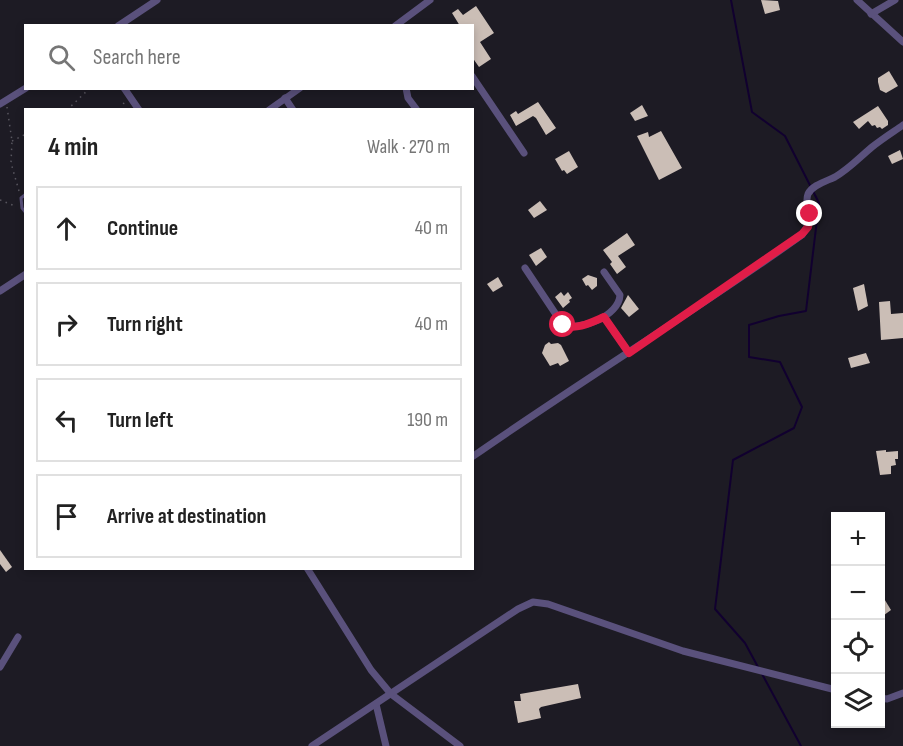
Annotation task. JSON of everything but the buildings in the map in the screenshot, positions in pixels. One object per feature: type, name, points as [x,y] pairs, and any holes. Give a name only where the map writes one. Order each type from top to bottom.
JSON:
[{"type":"street","points":[[121,24],[157,0]]},
{"type":"street","points":[[398,24],[430,0]]},
{"type":"street","points":[[857,0],[903,42]]},
{"type":"street","points":[[871,14],[895,0]]},
{"type":"street","points":[[474,79],[524,153]]},
{"type":"street","points":[[3,103],[24,89]]},
{"type":"street","points":[[125,90],[138,108]]},
{"type":"street","points":[[272,108],[297,90]]},
{"type":"street","points":[[406,90],[408,98],[416,108]]},
{"type":"street","points":[[285,98],[292,108]]},
{"type":"street","points":[[474,456],[802,234],[808,227],[810,214],[808,193],[817,185],[845,170],[903,125]]},
{"type":"street","points":[[525,268],[563,325],[571,328],[604,317],[618,304],[620,295],[604,272]]},
{"type":"street","points":[[0,291],[24,275]]},
{"type":"street","points":[[604,317],[629,353]]},
{"type":"street","points":[[308,570],[365,662],[391,694],[460,746]]},
{"type":"street","points":[[312,746],[518,609],[533,602],[562,608],[683,651],[831,689]]},
{"type":"street","points":[[0,668],[18,637]]},
{"type":"street","points":[[885,699],[903,693]]},
{"type":"street","points":[[376,704],[386,746]]},
{"type":"lane","points":[[24,196],[21,198],[24,210]]},
{"type":"path","points":[[69,108],[88,90]]},
{"type":"path","points":[[3,103],[12,141],[11,163],[21,198]]},
{"type":"path","points":[[12,141],[24,135]]},
{"type":"path","points":[[0,200],[22,208]]},
{"type":"waterway","points":[[731,0],[752,112],[785,136],[819,203],[806,311],[749,325],[749,357],[780,362],[802,407],[794,428],[733,460],[715,609],[745,643],[758,667]]},
{"type":"waterway","points":[[761,672],[801,746]]},
{"type":"route","points":[[563,325],[571,328],[604,317],[629,353],[802,234],[808,227],[810,214]]}]
